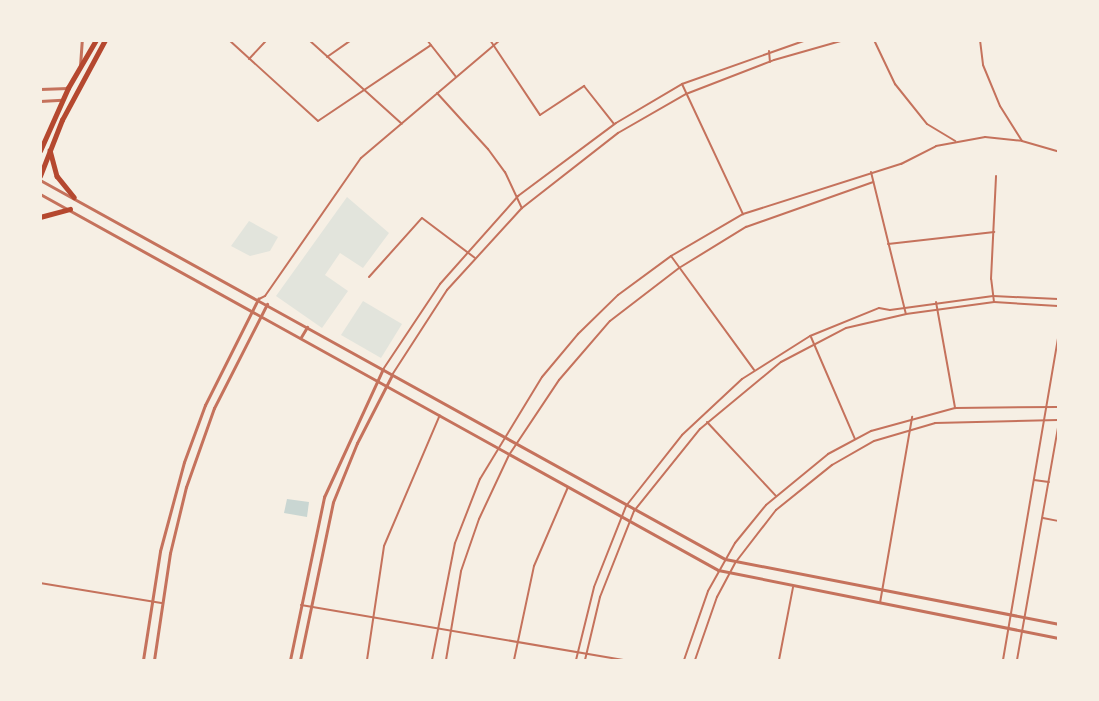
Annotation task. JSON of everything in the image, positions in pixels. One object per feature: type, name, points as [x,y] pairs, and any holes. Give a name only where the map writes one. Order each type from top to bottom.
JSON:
[{"type":"highway","points":[[40,151],[68,88],[96,40]]},
{"type":"highway","points":[[40,178],[50,149],[80,83],[105,40]]},
{"type":"highway","points":[[50,149],[57,176],[74,197]]},
{"type":"highway","points":[[40,217],[70,209]]},
{"type":"street","points":[[80,66],[82,40]]},
{"type":"street","points":[[229,40],[318,121],[431,45]]},
{"type":"street","points":[[249,59],[267,40]]},
{"type":"street","points":[[309,40],[402,124]]},
{"type":"street","points":[[327,57],[351,40]]},
{"type":"street","points":[[427,40],[456,76]]},
{"type":"street","points":[[490,40],[540,115],[584,86],[614,124]]},
{"type":"street","points":[[143,660],[166,526],[184,462],[238,337],[258,299],[265,296],[361,158],[500,40]]},
{"type":"street","points":[[290,660],[300,605],[330,482],[383,369],[440,284],[518,196],[614,124],[682,84],[769,51],[806,40]]},
{"type":"street","points":[[300,660],[309,607],[336,493],[386,385],[447,290],[522,208],[618,133],[686,94],[770,62],[844,40]]},
{"type":"street","points":[[874,40],[895,84],[927,124],[955,141]]},
{"type":"street","points":[[980,40],[983,65],[1000,106],[1022,141]]},
{"type":"street","points":[[769,51],[770,62]]},
{"type":"street","points":[[682,84],[743,214]]},
{"type":"street","points":[[40,89],[68,88]]},
{"type":"street","points":[[437,93],[488,149],[518,196],[522,208]]},
{"type":"street","points":[[40,101],[62,100]]},
{"type":"street","points":[[432,660],[455,543],[480,479],[542,377],[578,334],[618,295],[671,256],[743,214],[901,164],[955,141],[985,137],[1022,141],[1059,151]]},
{"type":"street","points":[[871,172],[906,314]]},
{"type":"street","points":[[994,302],[996,176]]},
{"type":"street","points":[[40,178],[634,511],[725,559],[735,563],[1059,624]]},
{"type":"street","points":[[446,660],[461,571],[479,519],[509,455],[559,380],[610,321],[679,268],[746,227],[873,182]]},
{"type":"street","points":[[40,194],[301,337],[630,523],[729,575],[1059,638]]},
{"type":"street","points":[[369,277],[422,218],[476,258]]},
{"type":"street","points":[[888,244],[994,232]]},
{"type":"street","points":[[671,256],[754,370]]},
{"type":"street","points":[[154,660],[161,603],[189,476],[205,430],[245,341],[267,304],[265,296]]},
{"type":"street","points":[[576,660],[594,587],[626,506],[682,435],[754,370],[810,336],[879,308],[993,296],[1059,299]]},
{"type":"street","points":[[936,302],[955,408]]},
{"type":"street","points":[[585,660],[600,597],[634,511],[707,422],[781,362],[846,328],[906,314],[936,308],[994,302],[1059,306]]},
{"type":"street","points":[[301,337],[307,327]]},
{"type":"street","points":[[810,336],[855,439]]},
{"type":"street","points":[[238,337],[245,341]]},
{"type":"street","points":[[1003,660],[1059,339]]},
{"type":"street","points":[[684,660],[718,570],[725,559],[752,521],[777,496],[828,453],[855,439],[912,417],[955,408],[1059,407]]},
{"type":"street","points":[[367,660],[384,546],[440,415]]},
{"type":"street","points":[[880,603],[912,417]]},
{"type":"street","points":[[695,660],[735,563],[762,526],[800,489],[874,441],[911,429],[957,420],[1044,418],[1059,420]]},
{"type":"street","points":[[707,422],[777,496]]},
{"type":"street","points":[[1017,660],[1059,427]]},
{"type":"street","points":[[1034,480],[1049,482]]},
{"type":"street","points":[[514,660],[534,566],[568,488]]},
{"type":"street","points":[[1043,518],[1059,521]]},
{"type":"street","points":[[40,583],[161,603]]},
{"type":"street","points":[[779,660],[793,587]]},
{"type":"street","points":[[300,605],[623,660]]},
{"type":"shaded area","points":[[347,197],[389,233],[363,268],[340,253],[325,275],[348,291],[322,328],[276,296]]},
{"type":"shaded area","points":[[249,221],[278,237],[270,251],[250,256],[231,246]]},
{"type":"shaded area","points":[[363,301],[402,324],[381,358],[341,335]]},
{"type":"shaded area","points":[[287,499],[309,502],[307,517],[284,513]]}]
